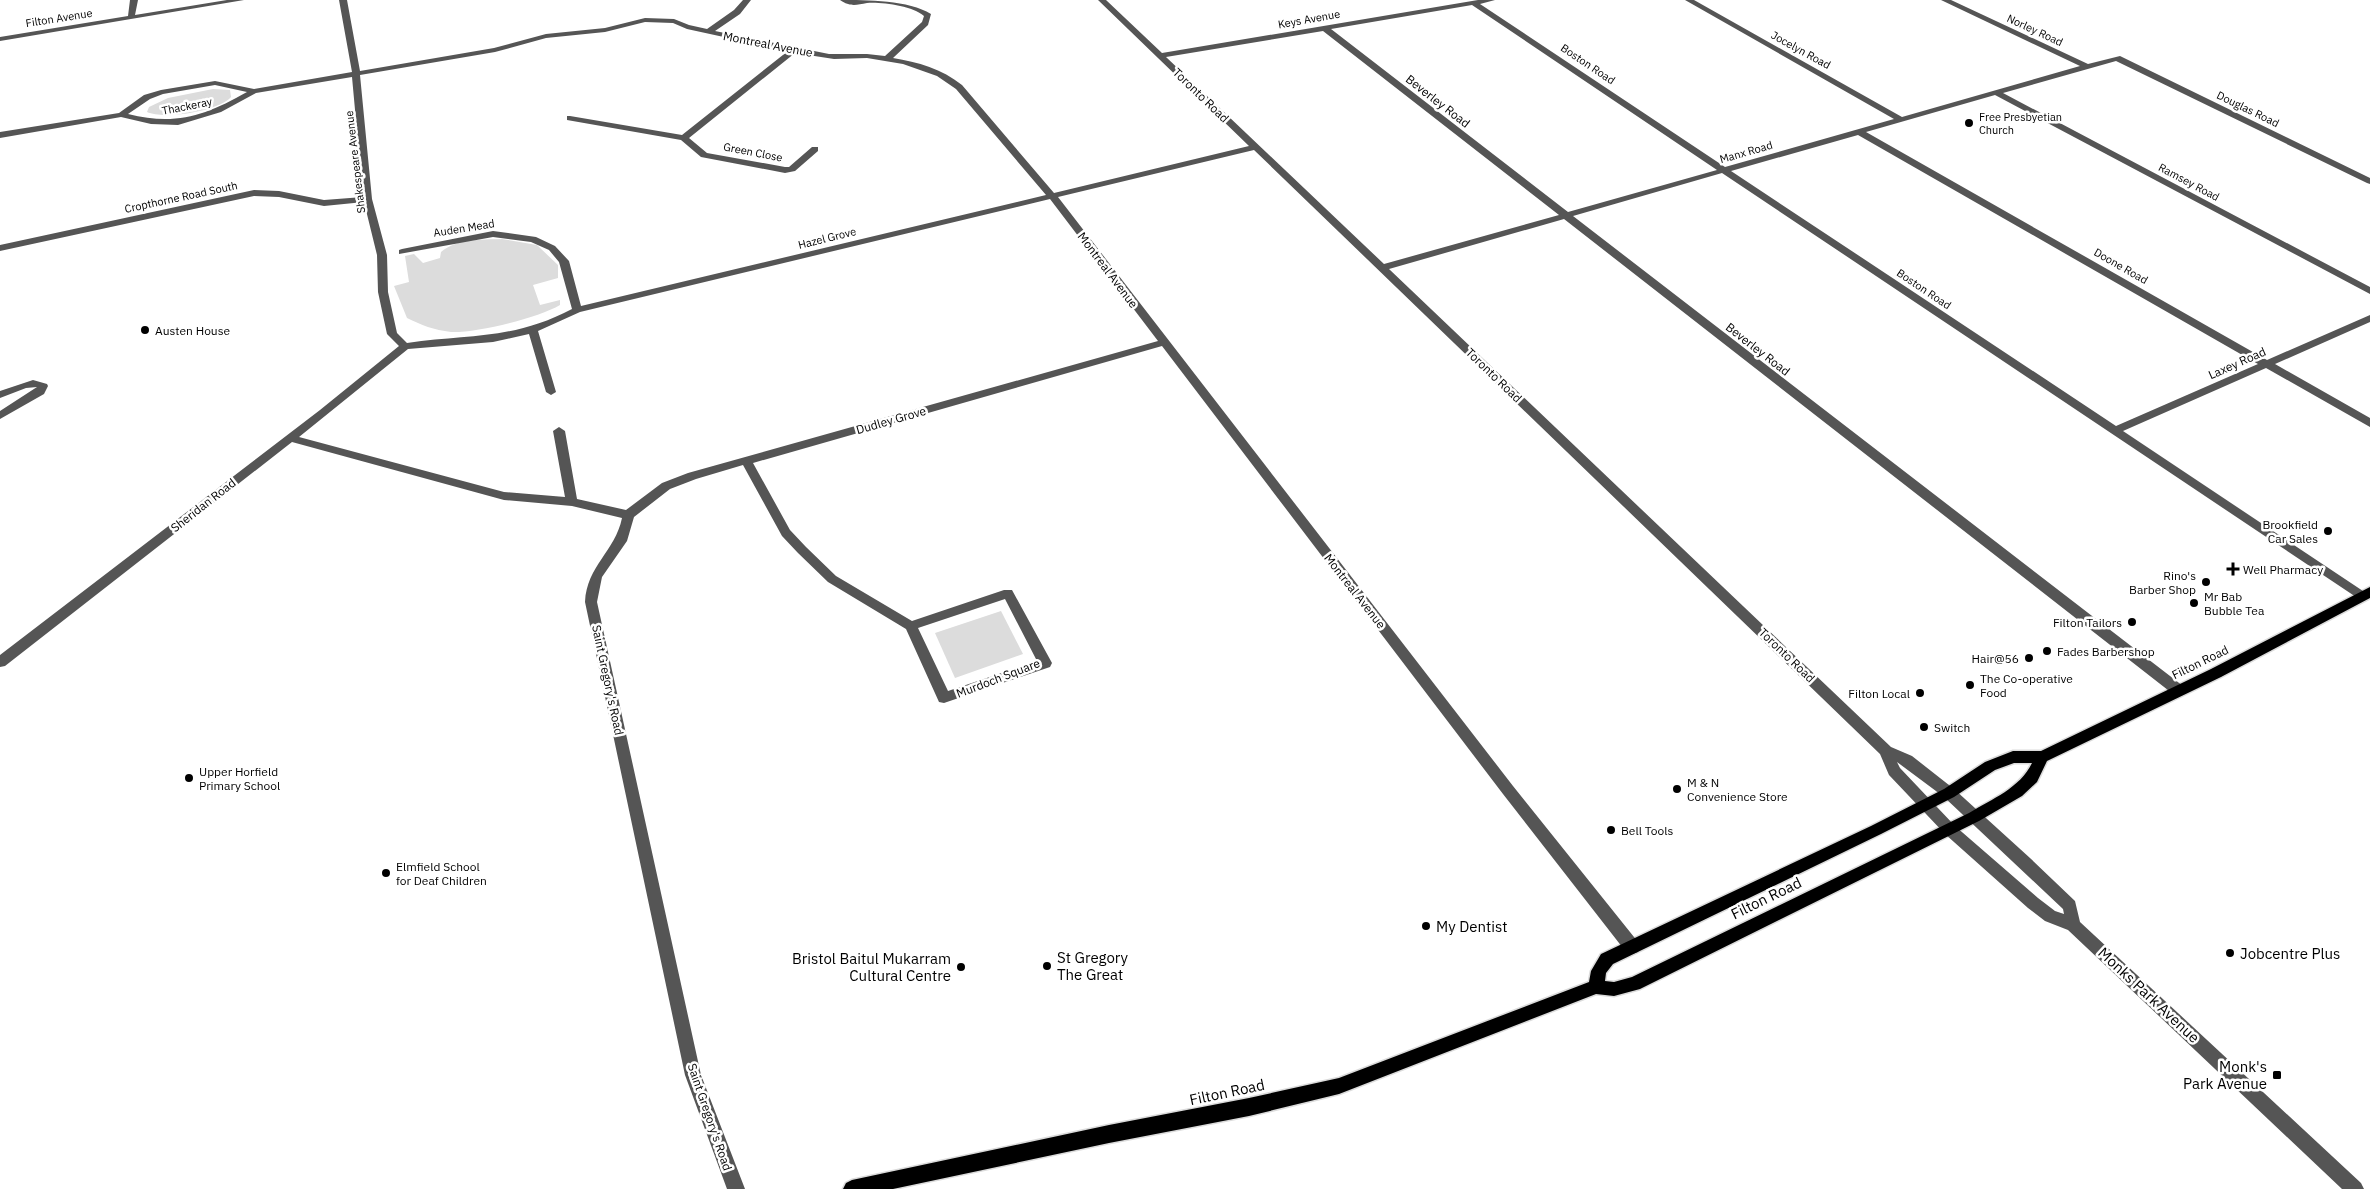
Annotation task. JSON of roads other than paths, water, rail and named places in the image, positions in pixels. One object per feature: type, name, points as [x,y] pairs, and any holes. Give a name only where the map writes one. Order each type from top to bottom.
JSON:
[{"type":"main road","name":"Filton Road","points":[[1596,987],[1599,971],[1607,959],[1876,830],[1949,793],[1998,763],[2013,757],[2042,757],[2216,673],[2366,594]]},
{"type":"main road","name":"Filton Road","points":[[852,1189],[1109,1134],[1249,1107],[1339,1086],[1596,987],[1614,989],[1634,984],[1974,817],[2018,792],[2032,778],[2042,757]]},
{"type":"street","points":[[130,18],[134,0]]},
{"type":"street","name":"Filton Avenue","points":[[0,39],[240,0]]},
{"type":"street","name":"Shakespeare Avenue","points":[[343,0],[356,73],[368,199],[382,255],[383,292],[392,334],[405,346]]},
{"type":"street","points":[[708,32],[737,12],[747,0]]},
{"type":"street","points":[[844,0],[853,4],[868,0],[913,6],[920,8],[928,16],[925,23],[887,59]]},
{"type":"street","name":"Toronto Road","points":[[1102,0],[1886,751],[1907,760],[1949,793]]},
{"type":"street","points":[[1420,0],[1434,10]]},
{"type":"street","name":"Keys Avenue","points":[[1161,56],[1491,0]]},
{"type":"street","name":"Jocelyn Road","points":[[1688,0],[1902,120]]},
{"type":"street","name":"Norley Road","points":[[1945,0],[2088,67]]},
{"type":"street","name":"Boston Road","points":[[1473,3],[2115,431],[2366,594]]},
{"type":"street","name":"Montreal Avenue","points":[[356,73],[496,50],[546,36],[612,28],[645,20],[674,21],[687,27],[708,32],[831,56],[866,56],[887,59],[934,71],[954,82],[1052,196],[1490,767],[1632,947]]},
{"type":"street","name":"Beverley Road","points":[[1323,28],[2178,690]]},
{"type":"street","points":[[684,138],[794,50]]},
{"type":"street","name":"Manx Road","points":[[1382,268],[2117,58]]},
{"type":"street","name":"Douglas Road","points":[[2117,58],[2370,181]]},
{"type":"street","name":"Thackeray","points":[[121,115],[147,97],[161,92],[216,83],[254,90],[356,73]]},
{"type":"street","name":"Thackeray","points":[[0,135],[121,115],[153,123],[208,116],[222,110],[254,90]]},
{"type":"street","name":"Ramsey Road","points":[[1997,92],[2370,291]]},
{"type":"street","name":"Green Close","points":[[570,118],[684,138],[704,154],[785,170],[792,169],[815,149]]},
{"type":"street","name":"Doone Road","points":[[1860,132],[2370,423]]},
{"type":"street","name":"Hazel Grove","points":[[405,346],[431,342],[483,340],[554,321],[577,310],[1256,147]]},
{"type":"street","name":"Cropthorne Road South","points":[[0,248],[254,193],[279,194],[324,203],[368,199]]},
{"type":"street","name":"Auden Mead","points":[[402,252],[493,234],[533,239],[552,248],[564,261],[577,310]]},
{"type":"street","name":"Auden Mead","points":[[429,246],[432,256]]},
{"type":"street","name":"Laxey Road","points":[[2115,431],[2370,318]]},
{"type":"street","points":[[532,328],[551,392]]},
{"type":"street","name":"Dudley Grove","points":[[628,515],[657,492],[677,482],[1163,343]]},
{"type":"street","name":"Sheridan Road","points":[[0,662],[290,438],[405,346]]},
{"type":"street","points":[[0,395],[32,384],[39,383],[43,386],[40,392],[0,416]]},
{"type":"street","points":[[559,431],[572,502]]},
{"type":"street","points":[[290,438],[442,481],[504,496],[572,502],[628,515]]},
{"type":"street","points":[[747,462],[786,534],[802,550],[832,579],[911,626]]},
{"type":"street","name":"Saint Gregory's Road","points":[[628,515],[624,537],[593,579],[591,602],[693,1074],[736,1189]]},
{"type":"street","name":"Murdoch Square","points":[[1008,593],[1045,663],[944,698],[911,626],[1008,593]]},
{"type":"street","name":"Toronto Road","points":[[1886,751],[1894,771],[1924,804]]},
{"type":"street","points":[[1949,793],[1974,817]]},
{"type":"street","points":[[1924,804],[1950,830]]},
{"type":"street","name":"Monks Park Avenue","points":[[1974,817],[2070,906],[2073,925]]},
{"type":"street","name":"Monks Park Avenue","points":[[1950,830],[2050,916],[2073,925],[2356,1189]]},
{"type":"place","name":"Free Presbyetian Church","points":[[1969,123]]},
{"type":"place","name":"Austen House","points":[[145,330]]},
{"type":"place","name":"Brookfield Car Sales","points":[[2328,531]]},
{"type":"place","name":"Well Pharmacy","points":[[2233,569]]},
{"type":"place","name":"Rino's Barber Shop","points":[[2206,582]]},
{"type":"place","name":"Mr Bab Bubble Tea","points":[[2194,603]]},
{"type":"place","name":"Filton Tailors","points":[[2132,622]]},
{"type":"place","name":"Fades Barbershop","points":[[2047,651]]},
{"type":"place","name":"Hair@56","points":[[2029,658]]},
{"type":"place","name":"The Co-operative Food","points":[[1970,685]]},
{"type":"place","name":"Filton Local","points":[[1920,693]]},
{"type":"place","name":"Switch","points":[[1924,727]]},
{"type":"place","name":"Upper Horfield Primary School","points":[[189,778]]},
{"type":"place","name":"M & N Convenience Store","points":[[1677,789]]},
{"type":"place","name":"Bell Tools","points":[[1611,830]]},
{"type":"place","name":"Elmfield School for Deaf Children","points":[[386,873]]},
{"type":"place","name":"My Dentist","points":[[1426,926]]},
{"type":"place","name":"Jobcentre Plus","points":[[2230,953]]},
{"type":"place","name":"St Gregory The Great","points":[[1047,966]]},
{"type":"place","name":"Bristol Baitul Mukarram Cultural Centre","points":[[961,967]]},
{"type":"place","name":"Monk's Park Avenue","points":[[2277,1075]]}]
